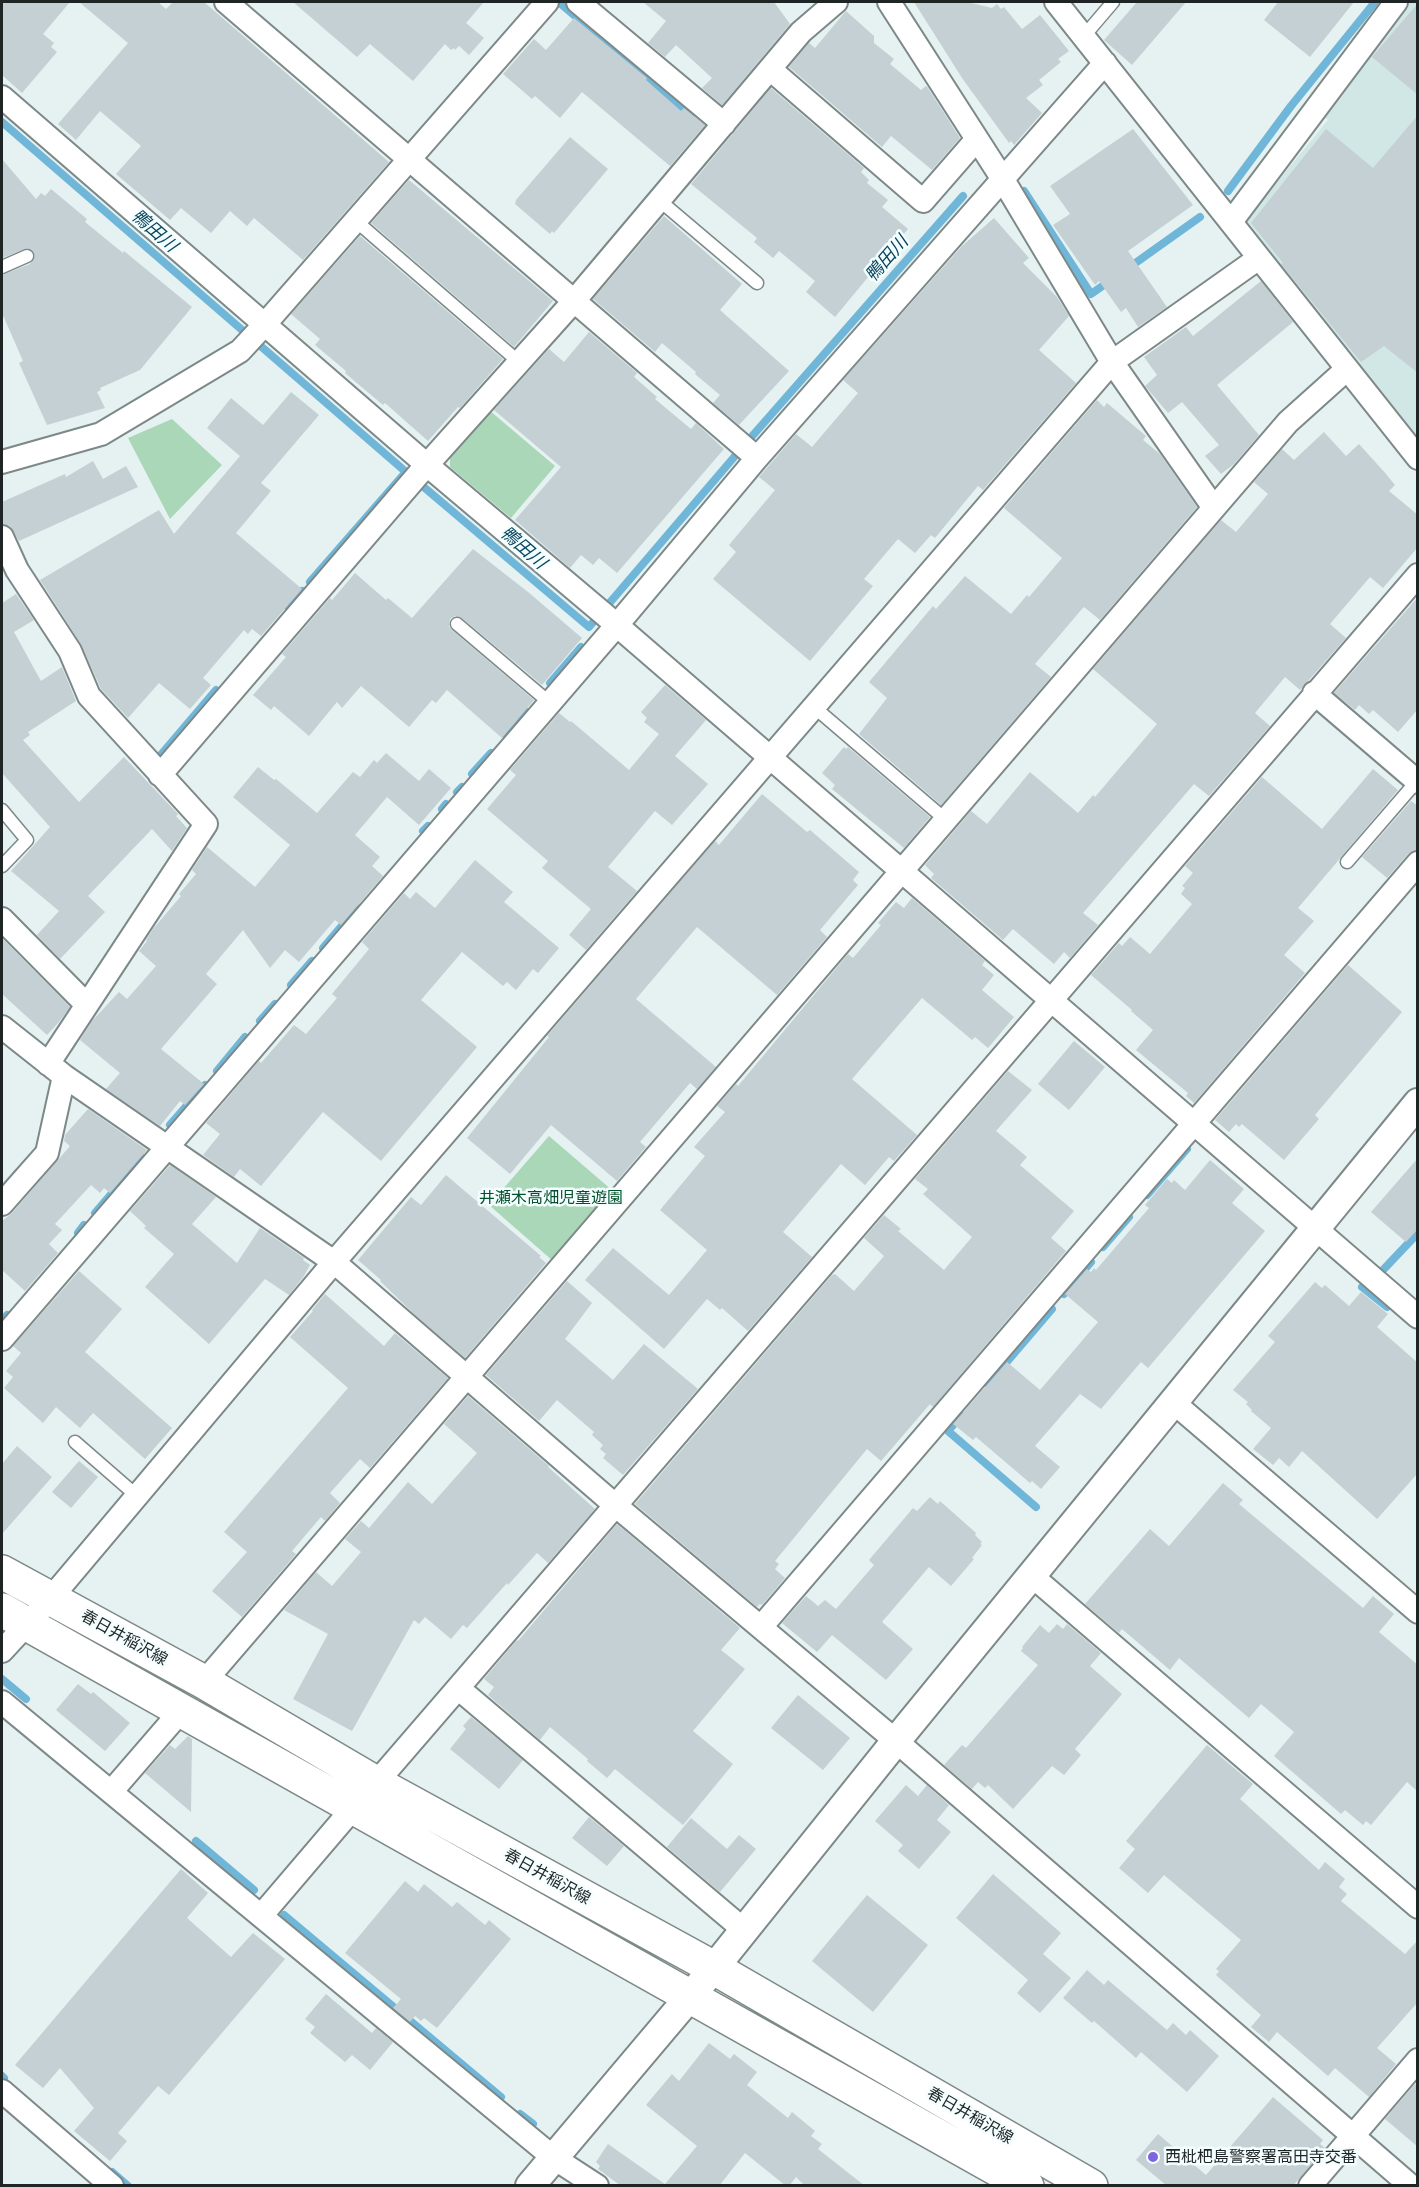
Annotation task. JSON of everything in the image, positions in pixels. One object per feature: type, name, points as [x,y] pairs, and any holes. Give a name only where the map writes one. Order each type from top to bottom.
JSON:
[{"type":"main road","name":"春日井稲沢線","points":[[2,1572],[204,1682],[376,1783],[714,1968],[1091,2186]]},
{"type":"main road","name":"春日井稲沢線","points":[[13,1617],[1027,2186]]},
{"type":"street","points":[[226,2],[747,450]]},
{"type":"street","points":[[2,462],[101,434],[253,337],[547,2]]},
{"type":"street","points":[[578,2],[724,124]]},
{"type":"street","points":[[160,775],[417,476],[573,301],[801,32],[836,2]]},
{"type":"street","points":[[889,2],[1002,178],[1112,362],[1214,508]]},
{"type":"street","points":[[1056,2],[1418,458]]},
{"type":"street","points":[[1231,222],[1396,2]]},
{"type":"street","points":[[2,1339],[550,703],[605,615],[747,450],[1002,178],[1105,63]]},
{"type":"street","points":[[770,69],[923,201],[977,139]]},
{"type":"street","points":[[2,97],[253,337],[417,476],[605,615],[1418,1317]]},
{"type":"street","points":[[2,1651],[13,1617],[51,1598],[334,1262],[1112,362],[1259,258]]},
{"type":"street","points":[[204,1682],[1287,422],[1347,369]]},
{"type":"street","points":[[2,537],[16,570],[70,651],[88,696],[206,824],[86,1004],[56,1070],[47,1153],[2,1204]]},
{"type":"street","points":[[376,1783],[1418,575]]},
{"type":"street","points":[[1314,693],[1417,782]]},
{"type":"street","points":[[761,1627],[1418,863]]},
{"type":"street","points":[[2,919],[86,1004]]},
{"type":"street","points":[[2,1027],[56,1070],[334,1262],[1411,2186]]},
{"type":"street","points":[[530,2186],[714,1968],[1418,1103]]},
{"type":"street","points":[[1173,1402],[1418,1612]]},
{"type":"street","points":[[1032,1576],[1418,1907]]},
{"type":"street","points":[[458,1688],[744,1930]]},
{"type":"street","points":[[2,1702],[554,2158],[597,2186]]},
{"type":"street","points":[[111,1792],[181,1711]]},
{"type":"street","points":[[261,1916],[354,1807]]},
{"type":"street","points":[[1310,2186],[1418,2060]]},
{"type":"street","points":[[2,2091],[112,2186]]},
{"type":"lane","points":[[1084,36],[1113,2]]},
{"type":"lane","points":[[659,200],[757,283]]},
{"type":"lane","points":[[356,221],[519,362]]},
{"type":"lane","points":[[2,267],[27,256]]},
{"type":"lane","points":[[457,624],[550,703]]},
{"type":"lane","points":[[814,707],[946,820]]},
{"type":"lane","points":[[1347,862],[1417,782]]},
{"type":"lane","points":[[2,810],[27,840],[2,866]]},
{"type":"lane","points":[[75,1442],[137,1496]]},
{"type":"shaded area","points":[[1410,2],[1417,2],[1417,442],[1248,227],[1246,220],[1328,120],[1321,113]]},
{"type":"green space","points":[[489,410],[555,466],[511,518],[450,467],[450,456]]},
{"type":"green space","points":[[172,419],[222,465],[170,519],[128,438]]},
{"type":"green space","name":"井瀬木高畑児童遊園","points":[[549,1136],[613,1191],[553,1261],[489,1205]]},
{"type":"building","points":[[2,2],[70,2],[43,34],[54,43],[51,47],[57,52],[22,93],[2,75]]},
{"type":"building","points":[[79,2],[158,2],[166,9],[173,2],[204,2],[389,162],[303,260],[254,218],[247,226],[230,211],[211,233],[181,208],[170,220],[116,174],[141,146],[100,111],[76,140],[58,124],[128,43]]},
{"type":"building","points":[[293,2],[484,2],[466,23],[484,38],[469,55],[459,46],[451,50],[445,44],[413,81],[370,44],[357,57]]},
{"type":"building","points":[[643,2],[774,2],[790,24],[722,105],[702,88],[712,78],[676,45],[665,57],[648,43],[666,21]]},
{"type":"building","points":[[914,2],[967,2],[992,8],[997,4],[1001,9],[1004,7],[1022,29],[1040,15],[1069,51],[1058,59],[1061,62],[1039,80],[1043,85],[1026,98],[1042,113],[1014,145],[1011,141],[1009,143],[962,78]]},
{"type":"building","points":[[1137,2],[1186,2],[1132,65],[1104,40]]},
{"type":"building","points":[[1278,2],[1354,2],[1310,57],[1264,20]]},
{"type":"building","points":[[1418,3],[1418,95],[1372,57]]},
{"type":"building","points":[[846,11],[874,36],[874,43],[894,59],[890,64],[921,90],[926,86],[928,88],[960,138],[932,170],[891,136],[882,147],[789,67],[809,43],[815,48]]},
{"type":"building","points":[[574,18],[647,78],[646,80],[681,111],[684,108],[705,125],[670,166],[582,92],[560,118],[535,96],[532,99],[503,74],[534,39],[546,50]]},
{"type":"building","points":[[771,88],[864,168],[861,172],[869,180],[867,183],[888,200],[882,207],[908,229],[835,317],[806,292],[815,281],[779,251],[773,258],[754,242],[757,238],[691,184]]},
{"type":"building","points":[[1418,115],[1418,373],[1384,346],[1361,362],[1281,264],[1283,263],[1251,223],[1326,129],[1373,168]]},
{"type":"building","points":[[1133,129],[1193,205],[1128,251],[1167,307],[1138,327],[1126,308],[1121,312],[1099,281],[1095,285],[1053,225],[1070,214],[1050,186]]},
{"type":"building","points":[[570,137],[608,169],[554,233],[552,231],[550,234],[515,204]]},
{"type":"building","points":[[2,159],[36,199],[41,193],[45,196],[51,189],[87,219],[85,222],[192,307],[140,370],[100,388],[101,390],[97,392],[105,408],[47,425],[19,363],[23,361],[2,313],[2,275],[30,264],[35,256],[32,250],[27,248],[2,258]]},
{"type":"building","points":[[409,180],[553,301],[514,347],[371,223]]},
{"type":"building","points":[[664,216],[742,284],[720,310],[789,371],[739,425],[713,403],[720,395],[695,374],[696,372],[662,343],[655,352],[593,299]]},
{"type":"building","points":[[994,218],[1029,258],[1023,263],[1057,297],[1069,316],[1039,350],[1076,383],[983,490],[978,486],[935,538],[931,535],[915,553],[898,539],[864,579],[873,586],[810,661],[713,579],[736,552],[729,545],[775,490],[759,477],[796,434],[812,447],[858,393],[843,380],[962,246]]},
{"type":"building","points":[[360,236],[503,359],[428,441],[385,403],[383,405],[345,373],[346,371],[315,345],[320,339],[291,314]]},
{"type":"building","points":[[1261,281],[1293,322],[1217,385],[1259,435],[1234,464],[1221,474],[1205,456],[1219,445],[1182,402],[1168,413],[1145,386],[1157,375],[1144,357],[1186,327],[1193,336]]},
{"type":"building","points":[[589,332],[637,373],[634,377],[657,397],[655,399],[691,429],[696,423],[724,449],[617,573],[599,558],[593,565],[581,555],[570,568],[515,520],[561,467],[494,410],[549,349],[564,362]]},
{"type":"building","points":[[291,392],[319,415],[261,483],[271,491],[236,533],[302,589],[261,636],[252,629],[248,634],[244,630],[203,678],[211,685],[190,709],[159,683],[128,718],[101,689],[81,644],[40,580],[159,510],[174,534],[240,456],[207,428],[231,398],[263,425]]},
{"type":"building","points":[[1097,400],[1104,407],[1107,403],[1146,436],[1143,440],[1160,454],[1197,507],[1100,620],[1084,607],[1082,609],[1035,664],[1051,677],[941,805],[859,734],[887,698],[869,682],[933,606],[936,609],[965,576],[1011,614],[1027,595],[1029,597],[1062,558],[1004,508]]},
{"type":"building","points":[[1324,432],[1346,456],[1359,444],[1395,485],[1389,491],[1418,515],[1418,547],[1383,588],[1370,577],[1330,624],[1346,638],[1300,690],[1285,677],[1255,713],[1270,726],[1209,796],[1194,784],[1083,913],[1098,925],[1070,958],[1064,952],[1054,964],[1013,929],[1003,940],[931,878],[934,874],[925,865],[971,811],[987,824],[1030,772],[1078,813],[1093,795],[1095,797],[1157,724],[1093,669],[1221,520],[1236,532],[1268,494],[1254,482],[1282,449],[1294,460]]},
{"type":"building","points":[[93,461],[103,479],[126,466],[138,487],[19,541],[10,526],[2,524],[2,502],[65,474],[66,477]]},
{"type":"building","points":[[473,549],[582,638],[542,685],[462,618],[455,616],[450,619],[449,626],[452,630],[534,700],[502,738],[447,690],[436,703],[432,700],[409,727],[361,686],[342,708],[337,702],[309,736],[274,706],[271,710],[253,695],[286,657],[282,654],[330,598],[332,600],[355,573],[386,600],[388,598],[412,618]]},
{"type":"building","points":[[16,594],[34,620],[14,632],[41,681],[62,667],[76,701],[28,732],[30,735],[23,740],[79,802],[124,757],[178,814],[176,816],[187,828],[172,851],[152,829],[88,896],[105,912],[60,959],[37,935],[59,911],[11,871],[50,827],[2,773],[2,603]]},
{"type":"building","points":[[1418,597],[1418,709],[1398,732],[1373,710],[1369,714],[1359,705],[1355,710],[1334,693]]},
{"type":"building","points":[[665,685],[706,720],[675,756],[708,784],[672,825],[655,811],[608,867],[637,891],[586,950],[569,935],[591,909],[542,868],[548,861],[487,809],[516,775],[510,770],[559,713],[629,770],[659,734],[644,722],[647,718],[641,712]]},
{"type":"building","points":[[844,747],[846,749],[848,747],[930,817],[904,848],[832,789],[835,785],[822,773]]},
{"type":"building","points":[[386,753],[419,781],[429,769],[451,788],[419,825],[387,797],[355,835],[380,857],[372,866],[383,876],[341,925],[335,920],[299,962],[285,950],[270,968],[243,930],[206,974],[217,984],[161,1049],[204,1084],[185,1105],[180,1101],[160,1126],[106,1089],[120,1073],[80,1040],[92,1021],[119,992],[127,999],[156,966],[139,951],[153,929],[196,874],[192,870],[207,847],[255,887],[290,845],[233,797],[258,767],[317,813],[353,772],[360,777],[374,760],[377,763]]},
{"type":"building","points":[[1373,769],[1398,790],[1298,908],[1314,921],[1284,955],[1305,973],[1194,1103],[1186,1096],[1188,1093],[1136,1050],[1153,1030],[1091,975],[1119,943],[1122,946],[1130,937],[1150,954],[1192,904],[1181,894],[1185,888],[1182,886],[1193,873],[1185,866],[1262,777],[1322,829]]},
{"type":"building","points":[[762,794],[807,832],[810,830],[859,872],[853,880],[858,885],[820,930],[827,937],[777,995],[697,927],[636,999],[716,1067],[697,1089],[690,1083],[640,1142],[646,1147],[617,1181],[551,1125],[510,1174],[467,1138],[549,1037],[547,1036],[715,841],[719,845]]},
{"type":"building","points":[[1411,801],[1418,806],[1418,850],[1408,854],[1387,878],[1362,857]]},
{"type":"building","points":[[475,860],[513,892],[504,902],[559,948],[538,973],[533,969],[516,990],[507,982],[503,986],[462,952],[421,1000],[477,1047],[381,1161],[323,1112],[261,1186],[240,1169],[234,1177],[203,1155],[220,1134],[206,1123],[259,1061],[261,1063],[294,1025],[306,1034],[337,998],[332,994],[369,949],[362,942],[404,893],[410,899],[416,892],[435,908]]},
{"type":"building","points":[[912,898],[985,961],[982,965],[994,975],[982,990],[1014,1017],[988,1048],[975,1037],[972,1040],[922,998],[852,1079],[917,1135],[894,1161],[889,1157],[865,1185],[841,1164],[783,1232],[812,1257],[748,1331],[722,1308],[720,1310],[707,1299],[664,1349],[585,1280],[613,1248],[669,1295],[707,1250],[660,1210],[705,1156],[694,1147],[725,1112],[717,1106],[736,1084],[738,1086],[848,954],[853,958],[881,925],[878,923],[896,902],[904,908]]},
{"type":"building","points":[[2,938],[70,1007],[47,1035],[2,994]]},
{"type":"building","points":[[1348,965],[1402,1012],[1315,1115],[1319,1119],[1284,1160],[1242,1124],[1239,1127],[1236,1124],[1229,1132],[1215,1120]]},
{"type":"building","points":[[1074,1041],[1105,1067],[1069,1110],[1038,1084]]},
{"type":"building","points":[[1008,1071],[1032,1090],[996,1131],[1027,1157],[1020,1165],[1074,1211],[1051,1238],[1066,1251],[933,1407],[930,1404],[881,1461],[867,1449],[775,1561],[779,1564],[775,1569],[785,1578],[762,1605],[757,1607],[635,1504],[832,1275],[835,1274],[854,1291],[884,1256],[864,1238],[884,1215],[901,1229],[898,1231],[944,1270],[972,1237],[923,1194],[928,1189],[915,1179]]},
{"type":"building","points":[[88,1109],[147,1150],[110,1193],[104,1188],[100,1193],[91,1185],[55,1224],[62,1230],[49,1244],[58,1253],[25,1291],[2,1270],[2,1221],[12,1213],[70,1146],[64,1141],[65,1135]]},
{"type":"building","points":[[1418,1158],[1418,1229],[1406,1242],[1371,1212]]},
{"type":"building","points":[[1210,1160],[1244,1189],[1232,1203],[1265,1231],[1148,1368],[1141,1362],[1101,1409],[1080,1394],[1035,1446],[1060,1467],[1041,1489],[1032,1481],[1030,1483],[976,1437],[973,1440],[953,1424],[1007,1362],[1040,1390],[1098,1322],[1065,1294],[1087,1269],[1091,1272],[1094,1268],[1096,1270],[1149,1208],[1145,1205],[1167,1179],[1172,1183],[1174,1180],[1185,1190]]},
{"type":"building","points":[[170,1165],[216,1197],[192,1224],[237,1263],[260,1228],[304,1258],[303,1260],[310,1265],[289,1295],[265,1279],[209,1344],[145,1287],[174,1254],[144,1228],[146,1226],[130,1211]]},
{"type":"building","points":[[446,1175],[541,1256],[539,1257],[546,1263],[465,1358],[413,1313],[358,1260],[411,1197],[421,1205]]},
{"type":"building","points":[[79,1271],[122,1309],[85,1352],[172,1428],[145,1459],[93,1413],[80,1428],[56,1407],[43,1423],[4,1388],[13,1377],[6,1371],[21,1353],[13,1346]]},
{"type":"building","points":[[567,1281],[592,1303],[565,1339],[613,1380],[644,1344],[698,1389],[623,1475],[603,1458],[606,1454],[600,1449],[603,1445],[592,1435],[594,1432],[557,1400],[539,1421],[486,1375]]},
{"type":"building","points":[[1315,1282],[1322,1288],[1325,1285],[1349,1306],[1361,1292],[1388,1314],[1377,1327],[1418,1363],[1418,1473],[1377,1519],[1302,1451],[1289,1467],[1279,1458],[1273,1465],[1253,1449],[1271,1428],[1251,1411],[1246,1404],[1248,1402],[1233,1390],[1275,1342],[1268,1336]]},
{"type":"building","points":[[325,1294],[384,1346],[395,1333],[448,1378],[370,1468],[360,1459],[330,1493],[340,1503],[325,1521],[321,1517],[292,1551],[296,1554],[242,1617],[212,1591],[247,1552],[224,1532],[348,1388],[290,1337]]},
{"type":"building","points":[[468,1396],[595,1509],[548,1563],[537,1553],[467,1628],[463,1625],[451,1639],[425,1617],[419,1624],[414,1620],[352,1731],[293,1699],[328,1634],[284,1610],[316,1572],[332,1586],[361,1552],[345,1539],[361,1521],[369,1528],[408,1482],[432,1504],[477,1453],[444,1424]]},
{"type":"building","points":[[17,1446],[52,1477],[2,1534],[2,1464]]},
{"type":"building","points":[[79,1461],[98,1477],[71,1508],[52,1492]]},
{"type":"building","points":[[1223,1483],[1243,1500],[1239,1504],[1363,1608],[1373,1596],[1394,1614],[1379,1632],[1418,1665],[1418,1792],[1407,1782],[1371,1825],[1366,1821],[1363,1825],[1345,1810],[1341,1814],[1274,1756],[1294,1732],[1261,1704],[1249,1718],[1179,1658],[1170,1670],[1122,1629],[1119,1633],[1085,1604],[1150,1529],[1169,1546]]},
{"type":"building","points":[[930,1497],[938,1504],[940,1501],[976,1533],[982,1545],[972,1558],[974,1559],[951,1586],[929,1567],[882,1622],[913,1649],[886,1680],[832,1635],[817,1652],[782,1623],[806,1596],[818,1606],[825,1600],[836,1609],[874,1565],[869,1560],[913,1508],[917,1511]]},
{"type":"building","points":[[617,1524],[740,1628],[721,1650],[745,1669],[693,1731],[733,1764],[683,1825],[615,1769],[607,1778],[550,1727],[540,1740],[488,1695],[494,1687],[484,1679]]},
{"type":"building","points":[[1057,1624],[1063,1629],[1067,1624],[1101,1653],[1090,1666],[1122,1694],[1075,1749],[1081,1755],[1064,1775],[1052,1766],[1013,1809],[988,1785],[985,1788],[978,1782],[972,1789],[944,1765],[962,1745],[966,1748],[1038,1665],[1021,1651],[1022,1647],[1040,1625],[1049,1633]]},
{"type":"building","points":[[78,1684],[91,1694],[93,1692],[130,1723],[105,1751],[56,1710]]},
{"type":"building","points":[[798,1695],[850,1738],[823,1770],[771,1728]]},
{"type":"building","points":[[471,1717],[523,1760],[499,1789],[450,1749],[466,1729],[463,1726]]},
{"type":"building","points":[[188,1736],[192,1739],[191,1812],[145,1773],[170,1745],[175,1749]]},
{"type":"building","points":[[1207,1745],[1253,1784],[1240,1799],[1319,1870],[1325,1862],[1345,1879],[1339,1887],[1347,1894],[1341,1901],[1405,1954],[1418,1940],[1418,2002],[1377,2048],[1396,2064],[1369,2097],[1335,2068],[1328,2076],[1277,2032],[1269,2042],[1251,2027],[1261,2015],[1216,1975],[1219,1971],[1216,1969],[1241,1940],[1164,1875],[1148,1893],[1119,1868],[1135,1849],[1126,1841]]},
{"type":"building","points":[[906,1785],[918,1796],[927,1785],[949,1805],[937,1820],[951,1832],[919,1869],[898,1851],[903,1845],[875,1821]]},
{"type":"building","points":[[589,1817],[624,1846],[607,1866],[572,1838]]},
{"type":"building","points":[[691,1818],[727,1849],[739,1835],[756,1849],[720,1892],[667,1847]]},
{"type":"building","points":[[181,1869],[208,1893],[187,1918],[231,1957],[253,1933],[285,1959],[169,2095],[158,2086],[118,2133],[127,2141],[110,2161],[74,2131],[94,2108],[60,2068],[43,2088],[15,2065]]},
{"type":"building","points":[[993,1874],[1061,1933],[1043,1954],[1071,1978],[1040,2013],[1017,1993],[1028,1980],[956,1918]]},
{"type":"building","points":[[405,1881],[418,1892],[424,1884],[452,1907],[457,1902],[485,1925],[489,1920],[511,1939],[437,2028],[424,2018],[421,2021],[415,2016],[410,2022],[393,2008],[401,1999],[345,1953]]},
{"type":"building","points":[[867,1895],[928,1945],[873,2012],[812,1961]]},
{"type":"building","points":[[1087,1970],[1104,1985],[1108,1980],[1167,2030],[1173,2023],[1186,2035],[1190,2030],[1219,2056],[1187,2092],[1141,2052],[1136,2058],[1094,2021],[1092,2023],[1063,1998]]},
{"type":"building","points":[[326,1994],[372,2033],[376,2028],[393,2042],[370,2070],[352,2055],[345,2062],[310,2033],[315,2027],[305,2019]]},
{"type":"building","points":[[709,2043],[730,2059],[734,2054],[757,2072],[747,2085],[788,2118],[792,2112],[815,2131],[811,2136],[822,2144],[818,2149],[865,2186],[805,2186],[796,2177],[789,2186],[786,2186],[745,2153],[719,2186],[621,2186],[598,2169],[600,2166],[596,2162],[608,2144],[665,2184],[697,2146],[646,2105],[672,2074],[679,2081]]},
{"type":"building","points":[[1415,2084],[1418,2087],[1418,2147],[1385,2119]]},
{"type":"building","points":[[1273,2097],[1323,2140],[1320,2144],[1325,2148],[1293,2186],[1167,2186],[1136,2160],[1158,2134],[1206,2175]]},
{"type":"waterway","points":[[1228,191],[1291,106],[1375,2]]},
{"type":"waterway","points":[[561,4],[691,115]]},
{"type":"waterway","name":"鴨田川","points":[[2,122],[406,472],[589,627],[747,442],[963,196]]},
{"type":"waterway","points":[[1024,191],[1091,294],[1111,280]]},
{"type":"waterway","points":[[1127,269],[1200,217]]},
{"type":"waterway","points":[[310,582],[406,472]]},
{"type":"waterway","points":[[288,607],[302,591]]},
{"type":"waterway","points":[[550,683],[581,647]]},
{"type":"waterway","points":[[159,757],[216,690]]},
{"type":"waterway","points":[[520,718],[526,712]]},
{"type":"waterway","points":[[506,735],[516,723]]},
{"type":"waterway","points":[[472,774],[491,753]]},
{"type":"waterway","points":[[457,792],[462,787]]},
{"type":"waterway","points":[[442,809],[446,804]]},
{"type":"waterway","points":[[423,831],[428,826]]},
{"type":"waterway","points":[[323,948],[357,908]]},
{"type":"waterway","points":[[291,985],[312,961]]},
{"type":"waterway","points":[[260,1021],[275,1004]]},
{"type":"waterway","points":[[217,1071],[245,1037]]},
{"type":"waterway","points":[[170,1125],[205,1085]]},
{"type":"waterway","points":[[1147,1195],[1187,1149]]},
{"type":"waterway","points":[[95,1213],[142,1158]]},
{"type":"waterway","points":[[1103,1247],[1129,1217]]},
{"type":"waterway","points":[[78,1233],[84,1225]]},
{"type":"waterway","points":[[1383,1270],[1418,1233]]},
{"type":"waterway","points":[[1064,1294],[1091,1262]]},
{"type":"waterway","points":[[1362,1287],[1387,1307]]},
{"type":"waterway","points":[[988,1384],[1052,1309]]},
{"type":"waterway","points":[[2,1321],[7,1315]]},
{"type":"waterway","points":[[961,1416],[948,1431],[1036,1507]]},
{"type":"waterway","points":[[2,1679],[26,1699]]},
{"type":"waterway","points":[[196,1841],[254,1890]]},
{"type":"waterway","points":[[284,1915],[501,2097]]},
{"type":"waterway","points":[[520,2114],[533,2124]]},
{"type":"waterway","points":[[112,2172],[128,2186]]},
{"type":"place","name":"西枇杷島警察署高田寺交番","points":[[1153,2157]]}]
